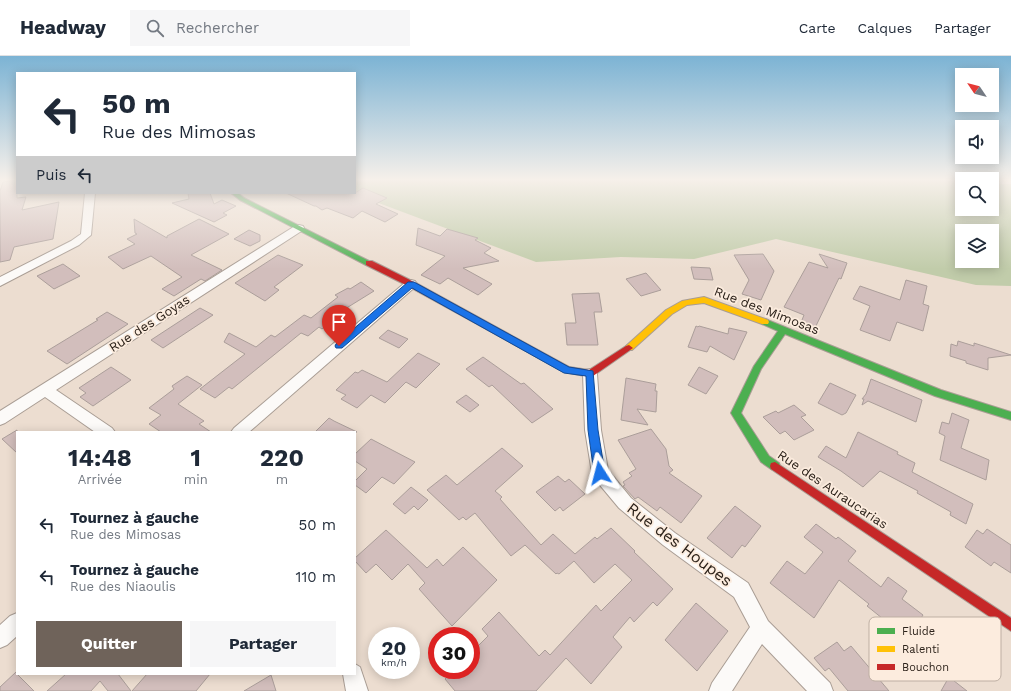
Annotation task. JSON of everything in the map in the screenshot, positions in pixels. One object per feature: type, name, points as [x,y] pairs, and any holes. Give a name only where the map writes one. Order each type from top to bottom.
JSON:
[{"type":"street","points":[[0,282],[75,243],[86,235],[88,210]]},
{"type":"street","points":[[263,210],[411,284],[567,370],[590,374]]},
{"type":"street","name":"Rue des Goyas","points":[[0,419],[299,228]]},
{"type":"street","points":[[240,431],[411,284]]},
{"type":"street","name":"Rue des Mimosas","points":[[590,374],[631,347],[643,334],[669,312],[685,303],[694,300],[704,300],[784,329],[938,393],[1011,416]]},
{"type":"street","name":"Rue des Auraucarias","points":[[784,329],[757,368],[736,413],[765,459],[999,617]]},
{"type":"street","name":"Rue des Houpes","points":[[590,374],[593,430],[600,473],[625,502],[670,538],[741,590],[760,628],[822,691]]},
{"type":"street","points":[[45,390],[106,431]]},
{"type":"street","name":"Rue des Auraucarias","points":[[1001,618],[1011,625]]},
{"type":"street","points":[[0,638],[16,624]]},
{"type":"street","points":[[720,691],[760,628]]},
{"type":"street","points":[[353,675],[357,691]]},
{"type":"green space","points":[[396,210],[955,210],[955,216],[999,216],[999,210],[1011,210],[1011,286],[976,285],[776,239],[694,259],[621,257],[536,262]]},
{"type":"building","points":[[0,210],[58,210],[53,239],[14,247],[10,260],[0,262]]},
{"type":"building","points":[[187,210],[229,210],[223,213],[227,215],[214,222]]},
{"type":"building","points":[[331,210],[388,210],[398,214],[385,222],[362,211],[353,218]]},
{"type":"building","points":[[134,219],[167,238],[167,236],[199,219],[229,234],[191,255],[222,270],[205,281],[201,279],[174,296],[162,289],[182,277],[151,256],[123,269],[108,257],[135,244],[127,239],[137,234],[135,233]]},
{"type":"building","points":[[418,228],[440,236],[447,229],[478,238],[475,240],[491,248],[484,253],[499,261],[463,268],[492,284],[478,295],[448,278],[440,284],[421,275],[445,256],[416,245]]},
{"type":"building","points":[[249,230],[260,235],[260,241],[250,246],[234,239]]},
{"type":"building","points":[[763,254],[774,271],[761,300],[742,294],[749,280],[734,255]]},
{"type":"building","points":[[819,254],[847,263],[841,279],[839,278],[814,330],[800,325],[804,315],[784,307],[809,262],[828,268]]},
{"type":"building","points":[[278,255],[303,265],[274,287],[279,290],[265,301],[235,283]]},
{"type":"building","points":[[63,264],[80,276],[54,289],[37,276]]},
{"type":"building","points":[[691,267],[710,268],[713,280],[694,279]]},
{"type":"building","points":[[646,273],[661,290],[641,296],[626,279]]},
{"type":"building","points":[[906,280],[927,286],[923,304],[929,306],[923,331],[897,322],[890,341],[860,330],[870,306],[853,299],[860,286],[900,300]]},
{"type":"building","points":[[361,282],[374,291],[332,317],[335,318],[322,329],[319,327],[308,336],[301,333],[232,389],[229,387],[215,398],[200,389],[245,354],[224,342],[229,333],[256,347],[271,335],[275,337],[304,315],[311,318],[338,297],[335,295],[348,288],[350,289]]},
{"type":"building","points":[[599,293],[602,312],[594,312],[598,345],[567,345],[565,323],[576,323],[572,294]]},
{"type":"building","points":[[200,308],[213,315],[163,348],[151,340]]},
{"type":"building","points":[[107,312],[128,324],[67,364],[47,351],[98,320],[96,319]]},
{"type":"building","points":[[696,326],[728,334],[729,328],[747,332],[734,360],[710,346],[707,352],[688,347]]},
{"type":"building","points":[[388,330],[408,339],[399,348],[379,338]]},
{"type":"building","points":[[958,341],[974,346],[974,343],[1011,355],[988,358],[988,370],[950,356],[951,344],[957,346]]},
{"type":"building","points":[[418,353],[440,364],[416,388],[406,382],[385,403],[371,395],[357,408],[341,399],[346,395],[336,390],[355,372],[358,373],[362,370],[387,382]]},
{"type":"building","points":[[483,357],[521,384],[524,383],[553,409],[532,423],[492,385],[489,387],[466,369]]},
{"type":"building","points":[[111,367],[131,380],[93,406],[80,397],[86,393],[79,388]]},
{"type":"building","points":[[699,367],[718,376],[706,394],[688,385]]},
{"type":"building","points":[[187,376],[202,385],[178,404],[204,421],[199,424],[210,431],[160,431],[149,424],[161,415],[149,408],[174,389],[172,386]]},
{"type":"building","points":[[626,378],[656,384],[656,412],[637,409],[648,425],[621,420]]},
{"type":"building","points":[[871,379],[922,400],[916,422],[868,401],[862,405],[864,399],[862,399],[866,394]]},
{"type":"building","points":[[830,383],[856,395],[846,413],[842,415],[818,403]]},
{"type":"building","points":[[466,395],[479,405],[470,412],[456,402]]},
{"type":"building","points":[[794,405],[806,415],[801,417],[814,430],[794,440],[785,431],[780,434],[763,417],[776,411],[778,413]]},
{"type":"building","points":[[952,413],[969,420],[961,448],[989,460],[986,480],[940,460],[945,436],[939,433],[942,422],[949,424]]},
{"type":"building","points":[[329,418],[355,431],[316,431]]},
{"type":"building","points":[[651,429],[666,449],[669,466],[673,470],[669,473],[702,496],[681,523],[660,507],[657,511],[638,497],[635,499],[623,486],[625,485],[623,482],[632,476],[629,473],[636,469],[618,440]]},
{"type":"building","points":[[17,430],[16,452],[2,439]]},
{"type":"building","points":[[858,432],[898,452],[897,454],[915,463],[912,472],[973,504],[966,524],[950,515],[951,512],[917,493],[918,491],[880,471],[863,487],[818,457],[826,446],[846,458]]},
{"type":"building","points":[[371,439],[415,462],[394,484],[382,477],[366,493],[356,486],[356,480],[367,469],[356,462],[356,453]]},
{"type":"building","points":[[502,448],[523,466],[495,491],[502,497],[500,499],[541,545],[553,534],[575,554],[595,537],[597,539],[611,528],[673,589],[657,606],[653,602],[634,622],[630,617],[613,637],[622,647],[591,684],[566,658],[536,691],[455,691],[445,679],[480,679],[480,644],[488,636],[482,629],[499,612],[539,656],[545,650],[550,655],[596,605],[601,611],[632,580],[615,564],[594,583],[574,561],[559,574],[556,574],[525,545],[511,556],[475,513],[466,520],[463,517],[459,520],[427,490],[446,475],[457,485]]},
{"type":"building","points":[[558,476],[565,482],[569,479],[585,494],[563,511],[560,507],[555,511],[536,492]]},
{"type":"building","points":[[411,487],[428,500],[418,510],[414,506],[405,514],[393,504]]},
{"type":"building","points":[[735,506],[761,526],[745,547],[742,545],[732,558],[707,538]]},
{"type":"building","points":[[816,524],[836,539],[838,537],[856,551],[848,561],[881,587],[888,577],[907,591],[902,599],[923,615],[922,617],[881,617],[867,606],[869,604],[839,580],[814,618],[770,583],[787,561],[805,574],[823,552],[804,537]]},
{"type":"building","points":[[987,529],[1011,545],[1011,573],[994,562],[991,566],[965,547],[977,530],[983,534]]},
{"type":"building","points":[[386,530],[427,568],[437,559],[443,566],[463,547],[497,580],[452,626],[419,589],[425,583],[408,564],[392,580],[376,564],[366,573],[356,562],[356,557]]},
{"type":"building","points":[[696,603],[728,631],[697,671],[665,640]]},
{"type":"building","points":[[837,642],[844,651],[851,646],[869,667],[869,681],[881,681],[889,691],[848,691],[829,668],[825,671],[814,658]]},
{"type":"building","points":[[16,672],[16,675],[18,675],[34,691],[0,691],[0,687]]},
{"type":"building","points":[[65,675],[119,675],[131,691],[108,691],[100,681],[91,691],[47,691]]},
{"type":"building","points":[[146,675],[209,675],[196,691],[132,691]]},
{"type":"building","points":[[271,675],[276,691],[244,691]]},
{"type":"building","points":[[947,681],[954,681],[967,691],[941,691]]},
{"type":"traffic: fast","points":[[263,210],[369,263]]},
{"type":"traffic: fast","points":[[765,322],[938,393],[1011,416]]},
{"type":"traffic: fast","points":[[775,466],[765,459],[736,413],[757,368],[784,329]]},
{"type":"traffic: slow","points":[[629,348],[669,312],[685,303],[704,300],[765,322]]},
{"type":"traffic: jam","points":[[369,263],[411,284],[567,370],[590,374],[629,348]]},
{"type":"traffic: jam","points":[[775,466],[999,617]]},
{"type":"traffic: jam","points":[[1001,618],[1011,625]]},
{"type":"route","points":[[339,346],[411,284],[567,370],[590,374],[593,430],[600,473]]}]
